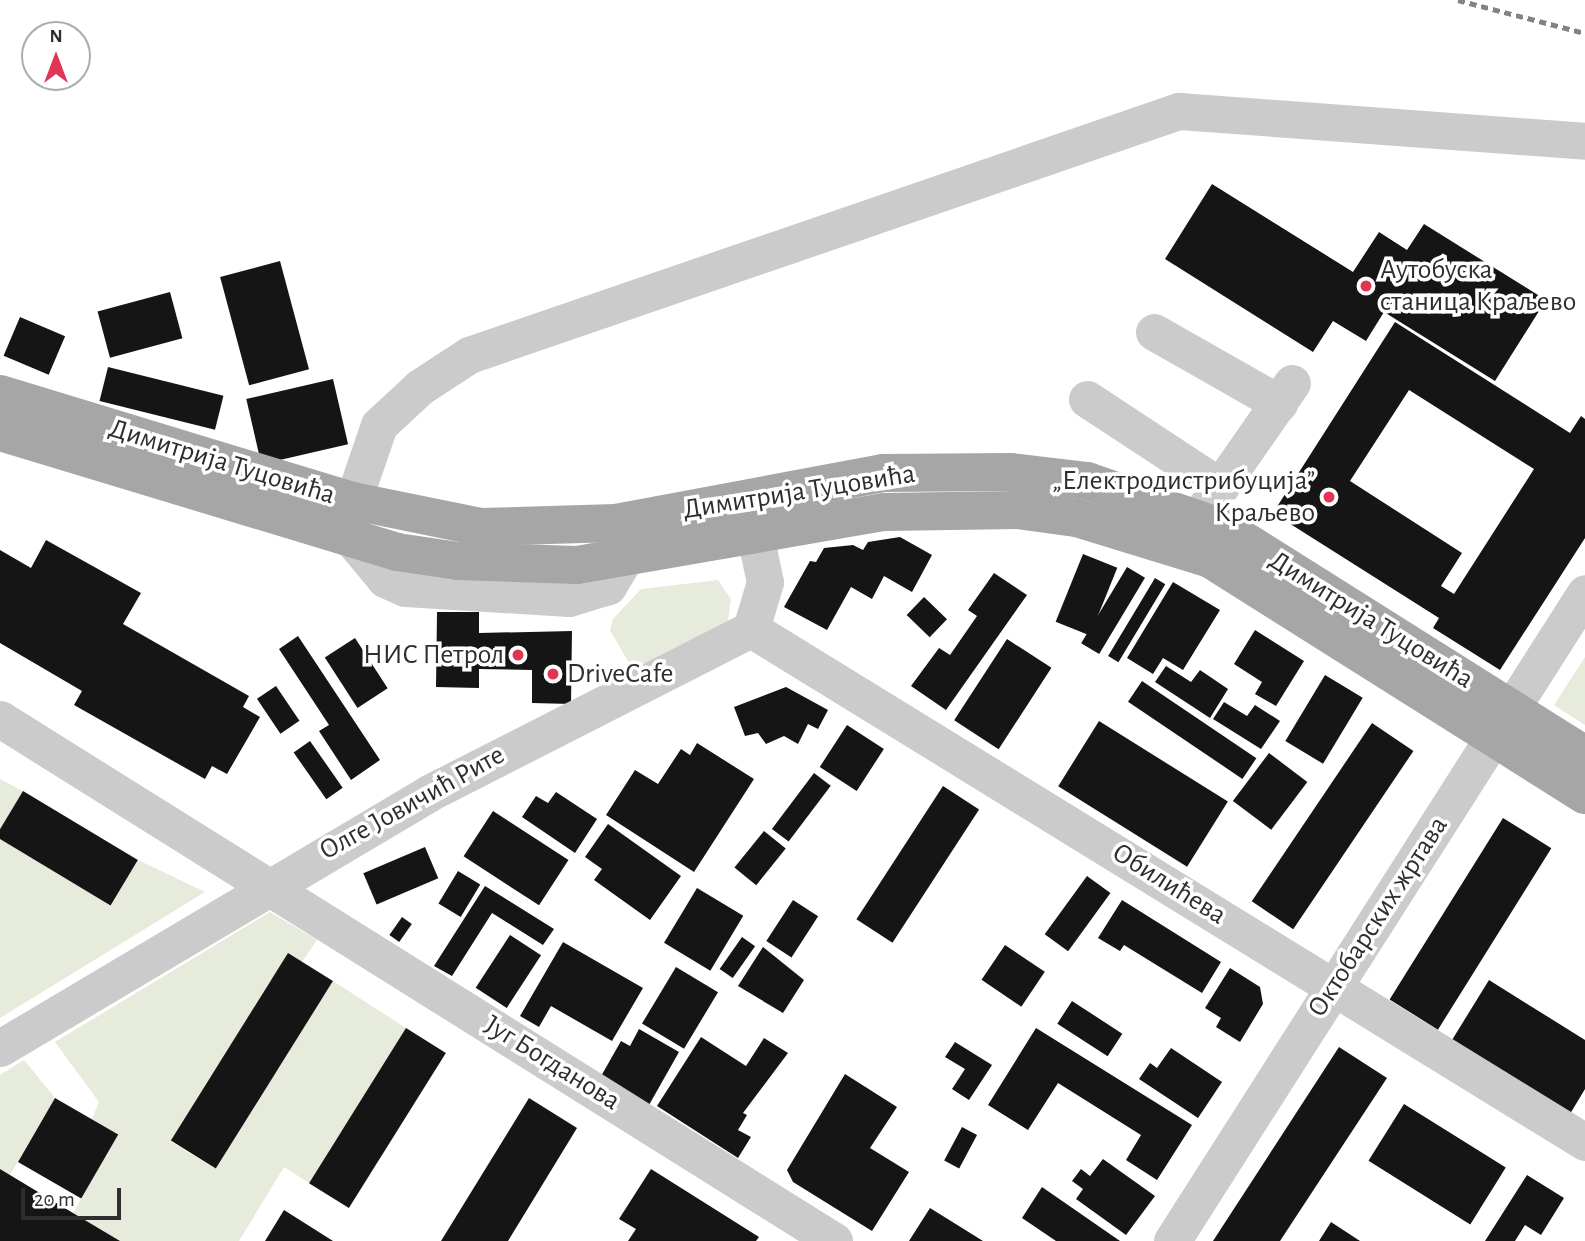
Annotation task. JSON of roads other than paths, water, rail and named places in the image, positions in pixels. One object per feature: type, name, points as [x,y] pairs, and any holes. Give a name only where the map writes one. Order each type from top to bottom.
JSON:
[{"type":"main road","name":"Димитрија Туцовића","points":[[0,394],[352,519],[397,552],[492,564],[577,565],[884,512],[1017,510],[1189,533],[1226,529],[1505,724],[1585,795]]},
{"type":"main road","name":"Димитрија Туцовића","points":[[0,432],[352,519],[481,527],[575,528],[832,481],[943,470],[1087,481],[1189,533]]},
{"type":"main road","name":"Димитрија Туцовића","points":[[1505,724],[1585,755]]},
{"type":"street","points":[[352,519],[379,425],[420,387],[469,355],[1180,111],[1585,141]]},
{"type":"street","points":[[1154,332],[1286,393],[1189,533]]},
{"type":"street","points":[[1087,399],[1221,487]]},
{"type":"street","points":[[751,629],[765,582],[755,535]]},
{"type":"street","name":"Октобарских жртава","points":[[1172,1241],[1333,986],[1505,724],[1585,593]]},
{"type":"street","name":"Олге Јовичић Рите","points":[[0,1048],[270,884],[506,750],[751,629]]},
{"type":"street","name":"Обилићева","points":[[751,629],[1585,1142]]},
{"type":"street","points":[[0,719],[270,884]]},
{"type":"street","name":"Југ Богданова","points":[[270,884],[834,1241]]},
{"type":"railway","points":[[1458,0],[1585,33]]},
{"type":"place","name":"Аутобуска станица Краљево","points":[[1366,286]]},
{"type":"place","name":"„Електродистрибуција” Краљево","points":[[1329,497]]},
{"type":"place","name":"НИС Петрол","points":[[518,655]]},
{"type":"place","name":"DriveCafe","points":[[553,674]]}]
